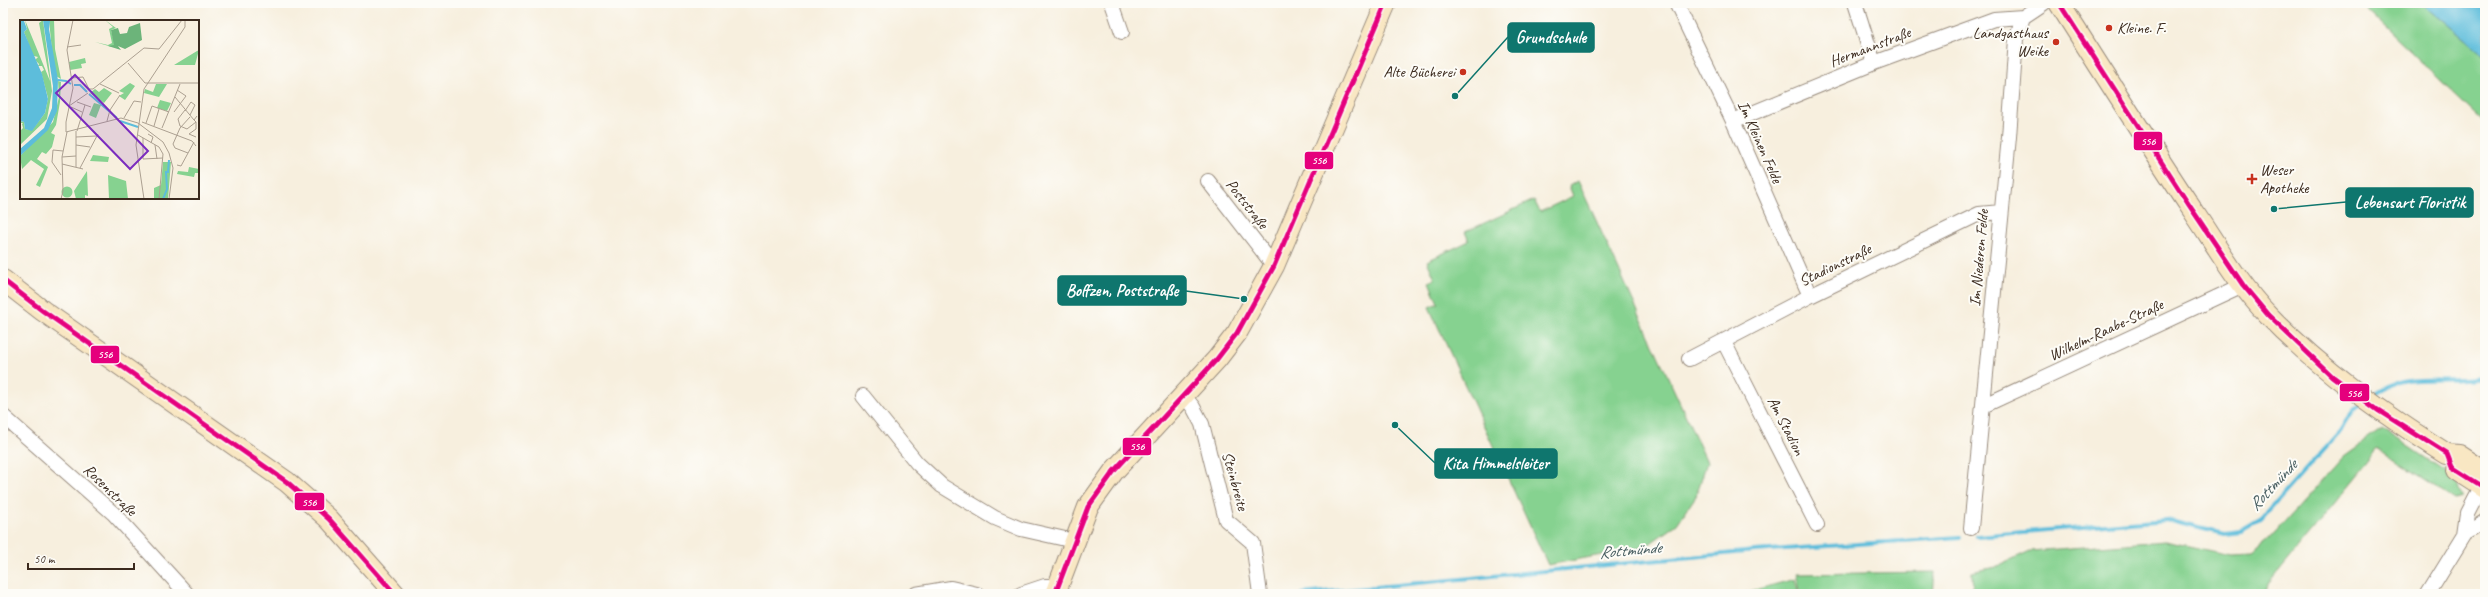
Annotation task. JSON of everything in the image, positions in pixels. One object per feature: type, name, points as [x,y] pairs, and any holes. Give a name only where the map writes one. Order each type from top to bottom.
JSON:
[{"type":"street","points":[[1112,3],[1122,32]]},
{"type":"street","points":[[1021,594],[1045,586],[1057,590],[1074,541],[1088,508],[1114,471],[1184,396],[1237,333],[1274,266],[1386,3]]},
{"type":"street","name":"Im Kleinen Felde","points":[[1676,3],[1733,122],[1810,296]]},
{"type":"street","points":[[1855,3],[1874,63]]},
{"type":"street","points":[[2023,17],[2044,3]]},
{"type":"street","points":[[2059,3],[2244,285],[2268,315],[2308,354],[2359,396],[2379,411],[2447,454],[2452,467],[2484,482],[2468,513],[2465,534],[2428,594]]},
{"type":"street","name":"Hermannstraße","points":[[1733,122],[1874,63],[1994,19],[2023,17]]},
{"type":"street","name":"Im Niederen Felde","points":[[1971,528],[2000,212],[2009,137],[2016,39],[2023,17]]},
{"type":"street","name":"Poststraße","points":[[1208,181],[1274,266]]},
{"type":"street","name":"Stadionstraße","points":[[1689,359],[1810,296],[1979,214],[2000,212]]},
{"type":"street","points":[[3,280],[43,311],[256,460],[316,506],[395,594]]},
{"type":"street","name":"Wilhelm-Raabe-Straße","points":[[1983,406],[2244,285]]},
{"type":"street","name":"Am Stadion","points":[[1724,342],[1817,525]]},
{"type":"street","points":[[863,396],[917,463],[942,486],[995,518],[1021,529],[1074,541]]},
{"type":"street","name":"Steinbreite","points":[[1184,396],[1194,407],[1202,424],[1226,520],[1253,543],[1260,593]]},
{"type":"street","name":"Rosenstraße","points":[[3,416],[114,514],[187,594]]},
{"type":"street","points":[[2465,534],[2485,521]]},
{"type":"street","points":[[916,594],[951,588],[977,594]]},
{"type":"green space","points":[[2360,3],[2422,3],[2485,56],[2485,123]]},
{"type":"green space","points":[[1578,181],[1707,462],[1696,496],[1677,524],[1645,547],[1548,565],[1429,307],[1438,303],[1429,282],[1435,279],[1427,261],[1469,241],[1465,232],[1534,200],[1540,212],[1573,196],[1569,186]]},
{"type":"green space","points":[[2382,429],[2454,477],[2462,497],[2455,499],[2379,449],[2264,589],[2265,594],[1973,594],[1972,572],[1995,567],[2030,551],[2165,541],[2231,555],[2250,554],[2267,541],[2344,456]]},
{"type":"green space","points":[[1935,572],[1933,594],[1801,594],[1796,574]]},
{"type":"green space","points":[[1795,579],[1799,594],[1740,594]]},
{"type":"water","points":[[2422,3],[2485,3],[2485,56]]},
{"type":"waterway","name":"Rottmünde","points":[[2372,396],[2386,388],[2413,380],[2456,380],[2485,376]]},
{"type":"waterway","name":"Rottmünde","points":[[1977,536],[2166,520],[2224,534],[2241,532],[2260,521],[2340,431],[2353,410],[2361,404]]},
{"type":"waterway","name":"Rottmünde","points":[[1302,594],[1755,551],[1960,537]]},
{"type":"transit line","name":"556","points":[[1055,594],[1088,507],[1114,471],[1217,359],[1237,333],[1274,266],[1386,3]]},
{"type":"transit line","name":"556","points":[[2059,3],[2189,205],[2243,285],[2268,315],[2332,376],[2379,411],[2447,454],[2452,467],[2485,488]]},
{"type":"transit line","name":"556","points":[[3,280],[43,311],[287,482],[329,519],[395,594]]},
{"type":"place","name":"Kleine. F.","points":[[2109,28]]},
{"type":"place","name":"Landgasthaus Weike","points":[[2056,42]]},
{"type":"place","name":"Alte Bücherei","points":[[1463,72]]},
{"type":"place","name":"Grundschule","points":[[1455,96]]},
{"type":"place","name":"Weser Apotheke","points":[[2252,179]]},
{"type":"place","name":"Lebensart Floristik","points":[[2274,209]]},
{"type":"place","name":"Boffzen, Poststraße","points":[[1244,299]]},
{"type":"place","name":"Kita Himmelsleiter","points":[[1395,425]]}]
